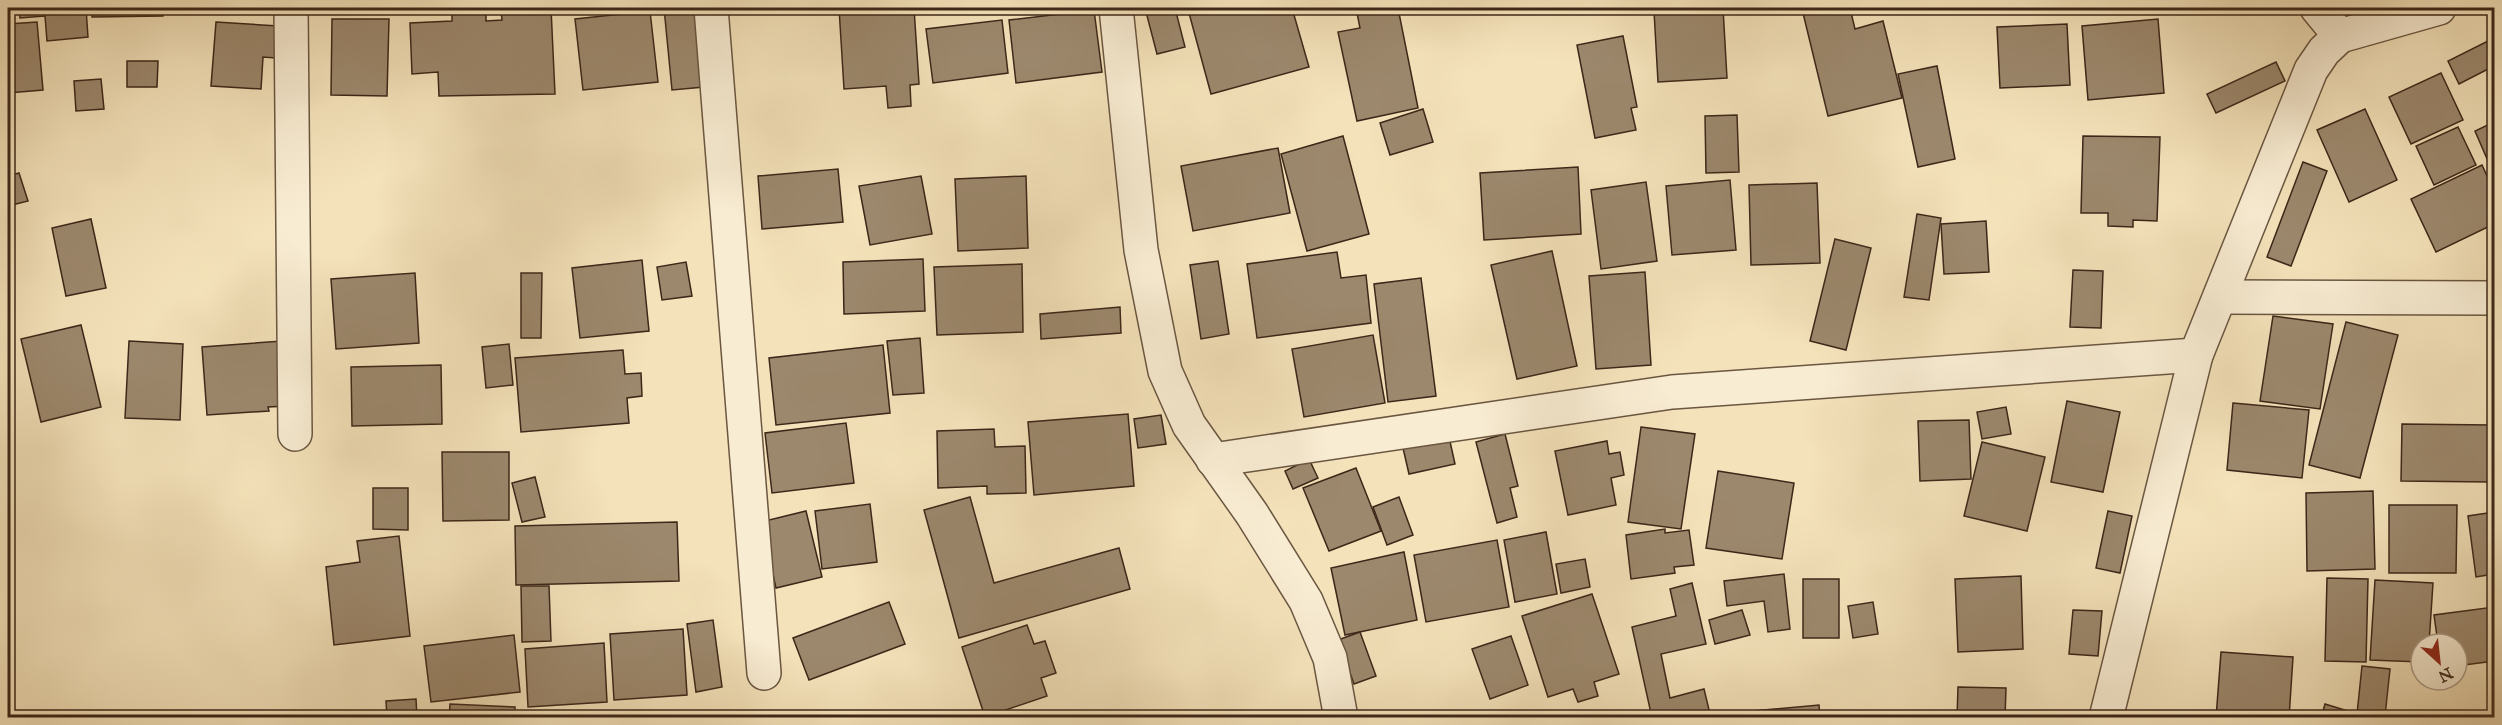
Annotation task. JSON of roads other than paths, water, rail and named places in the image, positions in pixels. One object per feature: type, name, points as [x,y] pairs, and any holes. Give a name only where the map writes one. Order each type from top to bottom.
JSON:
[{"type":"street","points":[[291,8],[295,434]]},
{"type":"street","points":[[711,8],[764,673]]},
{"type":"street","points":[[1116,8],[1141,250],[1165,372],[1189,425],[1252,514],[1306,601],[1330,658],[1341,717]]},
{"type":"street","points":[[2317,8],[2340,36]]},
{"type":"street","points":[[2106,717],[2196,356],[2311,70],[2324,51],[2340,36],[2439,8]]},
{"type":"street","points":[[2220,297],[2494,298]]},
{"type":"street","points":[[1213,460],[1672,392],[2196,356]]}]
